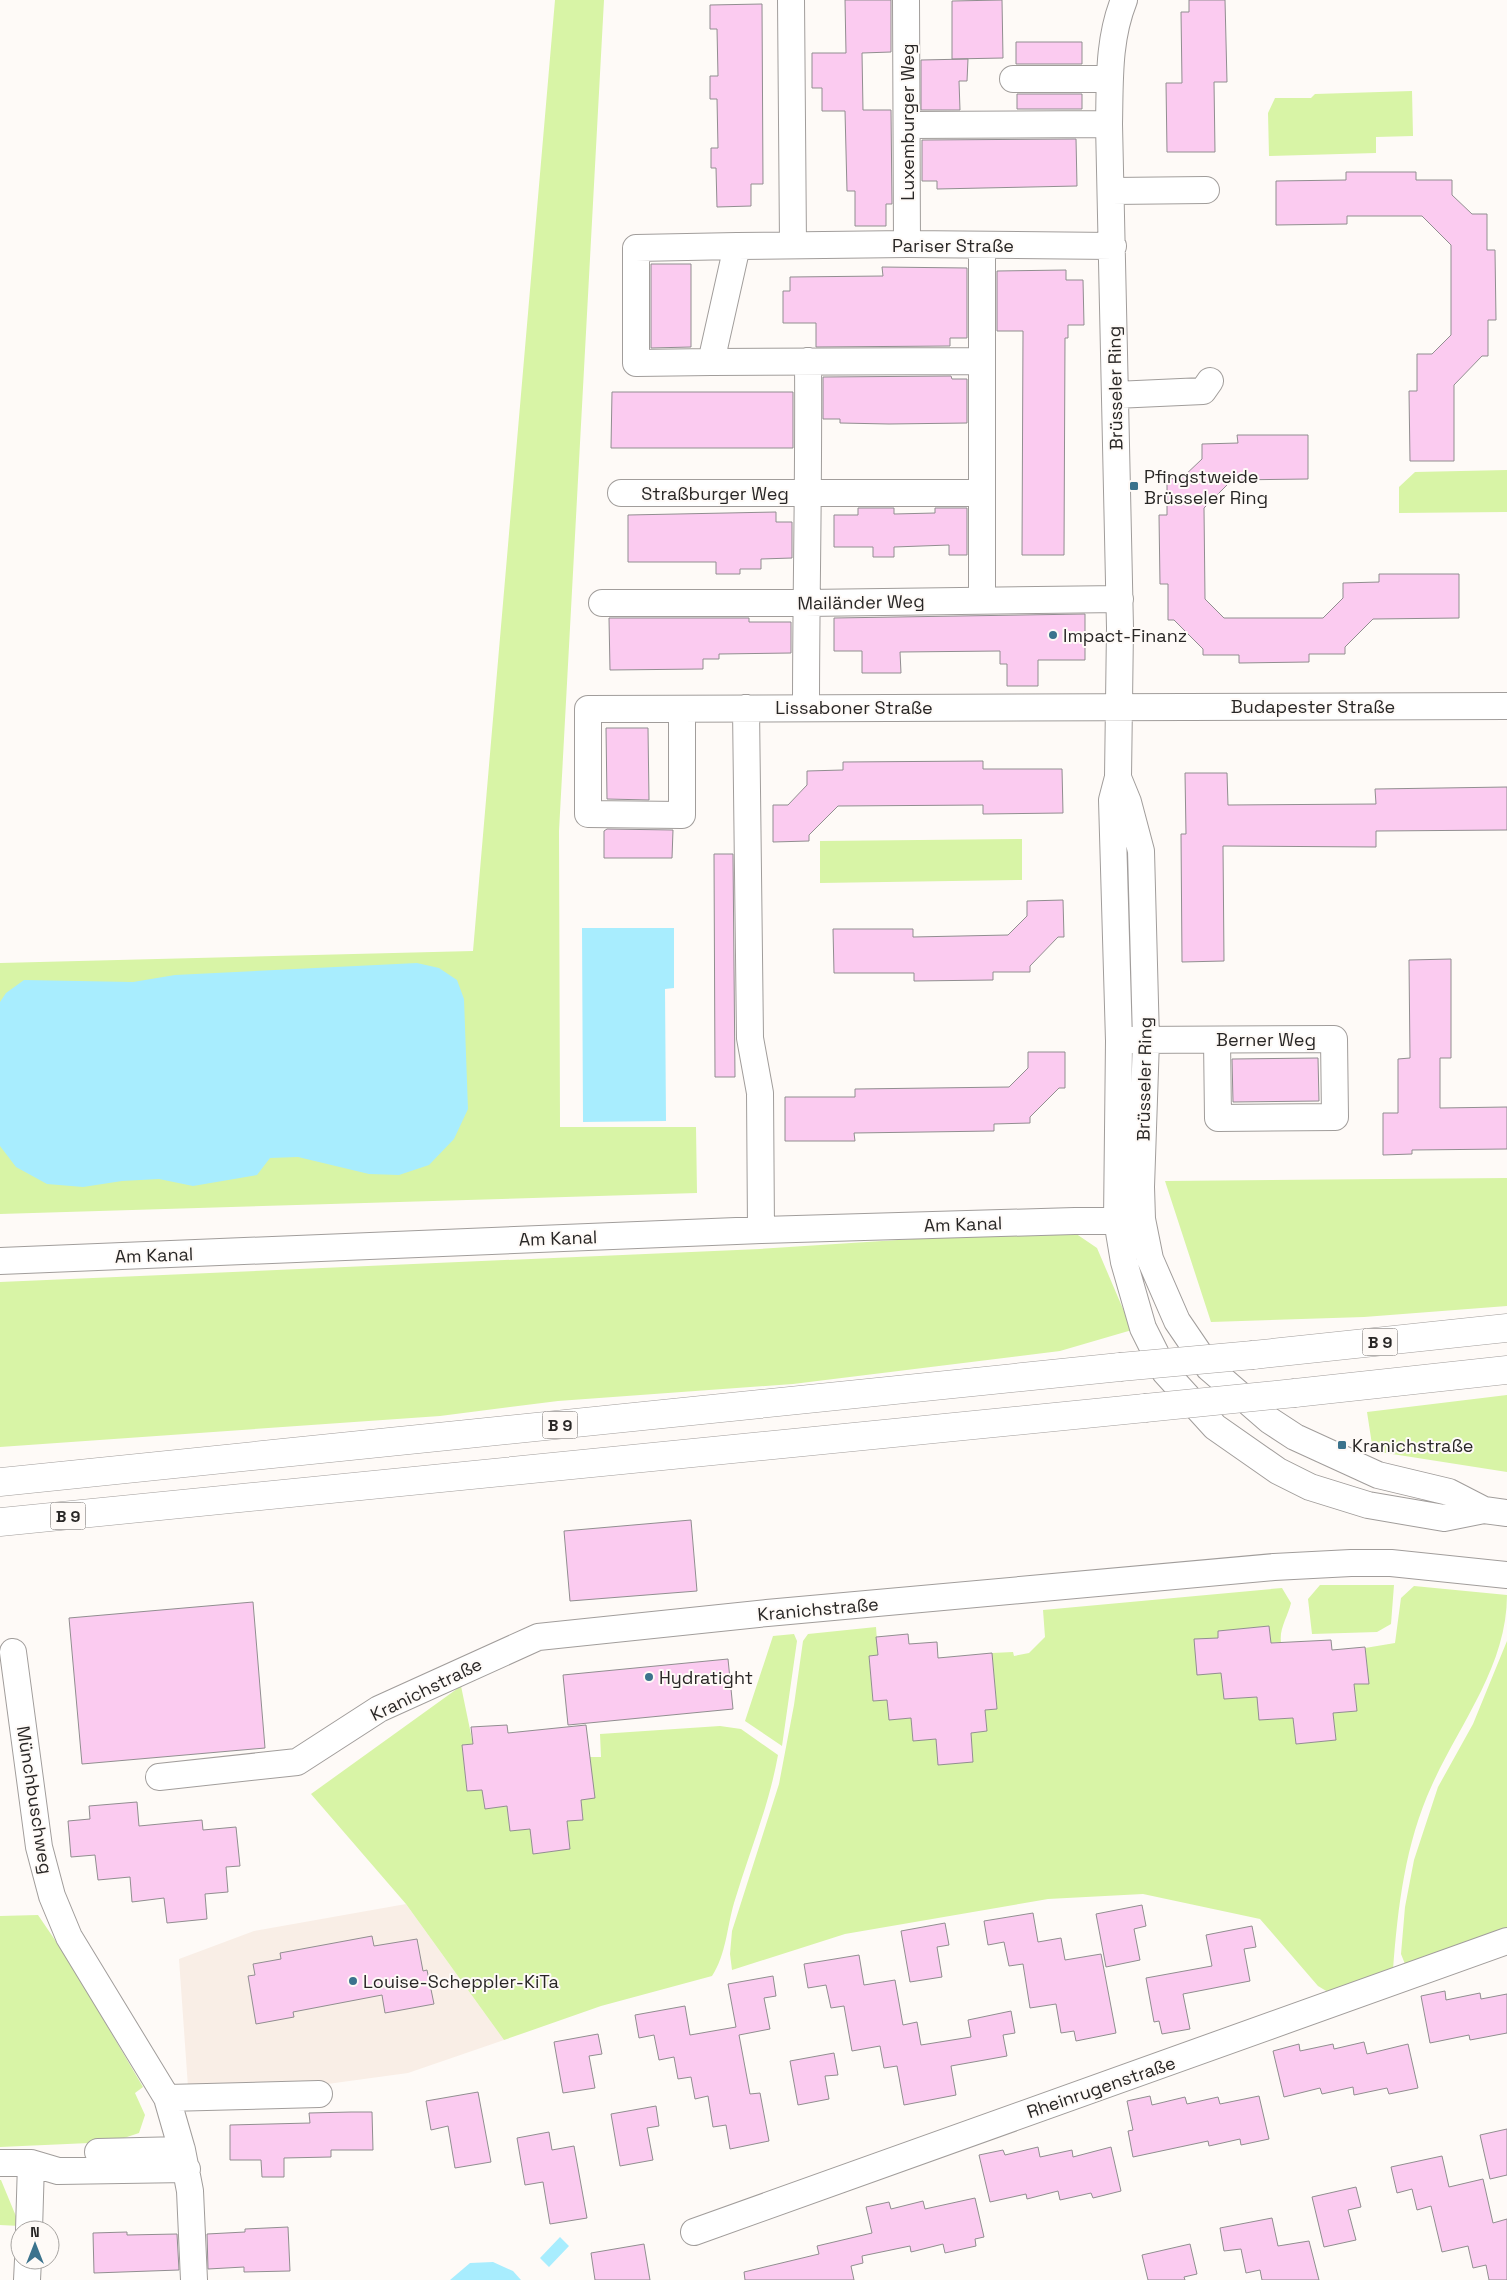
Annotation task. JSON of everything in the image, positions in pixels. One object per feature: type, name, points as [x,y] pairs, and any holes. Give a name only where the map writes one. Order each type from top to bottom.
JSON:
[{"type":"highway","name":"B 9","points":[[0,1482],[1507,1328]]},
{"type":"highway","name":"B 9","points":[[0,1522],[1295,1393],[1507,1370]]},
{"type":"street","points":[[791,0],[793,244]]},
{"type":"street","name":"Luxemburger Weg","points":[[906,0],[907,244]]},
{"type":"street","name":"Brüsseler Ring","points":[[1124,0],[1117,17],[1111,48],[1109,124],[1120,599],[1118,777],[1112,800],[1119,1041],[1129,1220],[1124,1262],[1143,1328],[1166,1372],[1215,1427],[1278,1471],[1310,1487],[1368,1505],[1444,1518],[1495,1512]]},
{"type":"street","points":[[1013,79],[1110,79]]},
{"type":"street","points":[[907,125],[1109,124]]},
{"type":"street","points":[[1112,191],[1206,190]]},
{"type":"street","name":"Pariser Straße","points":[[737,246],[793,244],[1113,246]]},
{"type":"street","points":[[982,245],[982,600]]},
{"type":"street","points":[[711,362],[737,246],[636,248],[636,363],[982,361]]},
{"type":"street","name":"Straßburger Weg","points":[[806,708],[806,603],[810,494],[808,361]]},
{"type":"street","points":[[1115,394],[1203,391],[1210,381]]},
{"type":"street","name":"Straßburger Weg","points":[[621,493],[981,493]]},
{"type":"street","name":"Mailänder Weg","points":[[602,602],[806,603],[1120,599]]},
{"type":"street","name":"Budapester Straße","points":[[1120,706],[1507,706]]},
{"type":"street","name":"Lissaboner Straße","points":[[682,709],[682,815],[588,814],[588,709],[1120,706]]},
{"type":"street","points":[[746,708],[750,1038],[760,1093],[761,1230]]},
{"type":"street","name":"Brüsseler Ring","points":[[1118,777],[1128,802],[1140,851],[1146,1040],[1141,1187],[1129,1220],[1150,1259],[1177,1320],[1209,1368],[1269,1420],[1321,1451],[1378,1475],[1449,1492],[1495,1512]]},
{"type":"street","name":"Berner Weg","points":[[1119,1041],[1146,1040],[1334,1039],[1335,1117],[1218,1118],[1217,1040]]},
{"type":"street","name":"Am Kanal","points":[[0,1261],[761,1230],[1129,1220]]},
{"type":"street","name":"Kranichstraße","points":[[159,1777],[297,1762],[379,1708],[538,1637],[776,1612],[1274,1567],[1351,1562],[1391,1563],[1507,1575]]},
{"type":"street","name":"Münchbuschweg","points":[[13,1652],[39,1847],[52,1896],[69,1937],[167,2098],[185,2160],[190,2191],[194,2280]]},
{"type":"street","name":"Rheinrugenstraße","points":[[694,2232],[1507,1941]]},
{"type":"street","points":[[167,2098],[319,2094]]},
{"type":"street","points":[[0,2163],[31,2163],[56,2154],[185,2160]]},
{"type":"street","points":[[29,2220],[31,2163]]},
{"type":"shaded area","points":[[406,1904],[504,2040],[408,2073],[320,2085],[188,2087],[179,1959],[254,1931]]},
{"type":"green space","points":[[555,0],[604,0],[559,831],[560,1127],[696,1127],[697,1193],[0,1214],[0,963],[473,951]]},
{"type":"green space","points":[[1412,91],[1413,136],[1376,137],[1376,153],[1269,156],[1268,113],[1275,98],[1311,98],[1315,94]]},
{"type":"green space","points":[[1507,470],[1507,512],[1399,513],[1399,487],[1415,472]]},
{"type":"green space","points":[[1022,839],[1022,880],[820,883],[820,841]]},
{"type":"green space","points":[[1507,1178],[1507,1306],[1364,1317],[1211,1322],[1165,1181]]},
{"type":"green space","points":[[1069,1229],[1097,1248],[1132,1330],[1060,1351],[793,1384],[558,1401],[440,1416],[0,1447],[0,1282],[760,1249]]},
{"type":"green space","points":[[1507,1395],[1507,1472],[1373,1451],[1367,1412]]},
{"type":"green space","points":[[1320,1585],[1394,1585],[1391,1624],[1377,1632],[1312,1634],[1308,1599]]},
{"type":"green space","points":[[1414,1586],[1507,1595],[1505,1621],[1491,1670],[1432,1785],[1415,1830],[1400,1899],[1393,1970],[1328,1992],[1318,1986],[1260,1919],[1143,1894],[1048,1899],[845,1934],[732,1970],[730,1954],[732,1931],[779,1784],[794,1705],[803,1641],[808,1634],[876,1627],[878,1655],[869,1656],[873,1701],[887,1700],[889,1720],[911,1718],[913,1741],[936,1739],[938,1765],[973,1761],[971,1733],[987,1731],[985,1710],[997,1709],[992,1653],[1013,1652],[1014,1656],[1029,1653],[1045,1637],[1043,1610],[1282,1588],[1291,1603],[1282,1627],[1281,1642],[1271,1643],[1269,1626],[1218,1631],[1218,1638],[1195,1639],[1221,1673],[1224,1699],[1257,1697],[1260,1720],[1293,1718],[1296,1744],[1336,1740],[1333,1713],[1357,1711],[1354,1684],[1369,1683],[1365,1648],[1395,1643],[1401,1598]]},
{"type":"green space","points":[[794,1634],[797,1641],[782,1746],[745,1721],[773,1636]]},
{"type":"green space","points":[[1507,1641],[1507,1929],[1405,1964],[1401,1954],[1405,1907],[1414,1860],[1438,1787],[1473,1724]]},
{"type":"green space","points":[[461,1686],[473,1744],[462,1745],[467,1791],[482,1790],[485,1809],[507,1806],[510,1831],[530,1829],[533,1854],[570,1849],[567,1821],[583,1820],[581,1800],[590,1757],[601,1757],[600,1734],[720,1726],[741,1729],[778,1755],[764,1811],[734,1903],[723,1950],[712,1976],[601,2006],[504,2040],[406,1904],[311,1794]]},
{"type":"green space","points":[[38,1915],[68,1959],[143,2087],[135,2093],[145,2115],[139,2133],[112,2142],[0,2147],[0,1916]]},
{"type":"green space","points":[[1,2180],[18,2220],[10,2220],[10,2226],[0,2225]]},
{"type":"water","points":[[582,928],[674,928],[674,988],[665,989],[666,1121],[583,1122]]},
{"type":"water","points":[[417,963],[439,968],[457,980],[464,999],[468,1109],[454,1139],[429,1165],[399,1175],[369,1174],[298,1157],[270,1158],[257,1175],[193,1186],[159,1179],[122,1181],[83,1187],[47,1184],[16,1167],[0,1146],[0,1002],[6,993],[24,980],[133,982],[175,975]]},
{"type":"water","points":[[560,2237],[569,2246],[549,2267],[540,2258]]},
{"type":"water","points":[[493,2262],[513,2271],[521,2280],[450,2280],[470,2263]]},
{"type":"building","points":[[845,0],[891,0],[891,52],[862,53],[863,110],[891,110],[892,204],[886,204],[886,226],[855,226],[855,191],[847,191],[845,111],[822,111],[822,88],[812,88],[812,53],[846,53]]},
{"type":"building","points":[[1002,0],[1003,58],[952,59],[952,1]]},
{"type":"building","points":[[1189,0],[1225,0],[1227,82],[1214,82],[1215,152],[1167,152],[1166,83],[1182,83],[1181,12],[1189,12]]},
{"type":"building","points":[[762,4],[763,184],[751,184],[751,206],[717,207],[716,168],[711,168],[711,148],[718,148],[717,99],[710,99],[710,76],[718,76],[717,29],[710,29],[710,5]]},
{"type":"building","points":[[1016,42],[1082,42],[1082,64],[1016,64]]},
{"type":"building","points":[[968,59],[967,81],[959,81],[960,110],[921,110],[921,60]]},
{"type":"building","points":[[1017,94],[1082,94],[1082,109],[1017,109]]},
{"type":"building","points":[[1076,139],[1077,186],[937,189],[937,181],[922,181],[922,140]]},
{"type":"building","points":[[1346,172],[1416,172],[1416,180],[1452,180],[1452,195],[1472,214],[1487,214],[1487,250],[1495,250],[1496,320],[1488,320],[1488,356],[1482,356],[1454,385],[1454,461],[1410,461],[1409,391],[1417,391],[1417,354],[1432,354],[1451,335],[1451,245],[1422,216],[1347,216],[1347,224],[1276,225],[1276,181],[1346,180]]},
{"type":"building","points":[[651,264],[691,264],[691,347],[651,348]]},
{"type":"building","points":[[882,267],[967,268],[967,338],[950,338],[950,346],[816,347],[816,323],[783,323],[783,291],[790,291],[790,277],[883,276]]},
{"type":"building","points":[[1066,270],[1066,280],[1083,280],[1084,325],[1068,325],[1068,338],[1065,338],[1064,555],[1022,555],[1023,331],[997,331],[997,271]]},
{"type":"building","points":[[951,376],[952,379],[967,379],[967,423],[840,423],[840,419],[823,419],[823,377]]},
{"type":"building","points":[[612,392],[793,392],[793,448],[611,448]]},
{"type":"building","points":[[1237,435],[1308,435],[1308,479],[1232,480],[1204,508],[1205,599],[1224,618],[1323,618],[1343,598],[1343,583],[1379,582],[1379,574],[1459,574],[1459,618],[1373,619],[1345,647],[1345,654],[1309,654],[1309,662],[1239,663],[1239,655],[1203,655],[1203,649],[1174,620],[1168,620],[1168,584],[1160,584],[1159,515],[1167,515],[1167,479],[1182,478],[1202,459],[1202,444],[1238,443]]},
{"type":"building","points":[[858,508],[894,508],[894,514],[935,513],[935,508],[967,508],[967,555],[949,555],[949,545],[894,547],[894,557],[873,557],[873,547],[834,547],[834,515],[858,515]]},
{"type":"building","points":[[776,512],[776,522],[792,522],[792,558],[761,559],[761,569],[740,569],[740,574],[716,574],[716,562],[628,562],[628,515]]},
{"type":"building","points":[[1085,614],[1085,660],[1038,660],[1038,686],[1007,686],[1007,664],[1000,664],[1000,651],[900,652],[901,673],[862,673],[862,651],[834,651],[834,618]]},
{"type":"building","points":[[609,618],[749,618],[749,622],[791,622],[791,653],[719,654],[719,659],[703,659],[703,669],[610,670]]},
{"type":"building","points":[[606,728],[648,728],[649,800],[607,799]]},
{"type":"building","points":[[983,761],[983,769],[1062,769],[1063,813],[983,814],[983,805],[838,806],[809,835],[809,841],[773,842],[773,805],[788,805],[807,785],[807,771],[843,770],[843,762]]},
{"type":"building","points":[[1185,773],[1227,773],[1228,805],[1376,804],[1375,789],[1507,787],[1507,830],[1376,831],[1376,847],[1223,846],[1224,961],[1182,962],[1181,834],[1186,834]]},
{"type":"building","points":[[607,829],[673,830],[672,858],[604,858],[604,831]]},
{"type":"building","points":[[714,854],[733,854],[735,1077],[715,1077]]},
{"type":"building","points":[[1063,900],[1064,937],[1058,937],[1030,966],[1030,972],[993,972],[993,980],[914,981],[914,973],[834,973],[833,929],[913,929],[913,937],[1008,935],[1027,916],[1027,901]]},
{"type":"building","points":[[1451,959],[1451,1058],[1440,1058],[1440,1108],[1507,1107],[1507,1149],[1412,1150],[1412,1154],[1383,1155],[1383,1113],[1398,1113],[1398,1059],[1410,1058],[1409,960]]},
{"type":"building","points":[[1028,1052],[1065,1052],[1065,1088],[1059,1088],[1030,1117],[1030,1123],[994,1124],[994,1131],[854,1133],[855,1141],[785,1141],[785,1097],[855,1097],[855,1089],[1009,1087],[1028,1068]]},
{"type":"building","points":[[1318,1058],[1319,1101],[1233,1102],[1232,1059]]},
{"type":"building","points":[[691,1520],[697,1591],[570,1601],[564,1531]]},
{"type":"building","points":[[253,1602],[265,1748],[82,1764],[69,1618]]},
{"type":"building","points":[[1269,1626],[1271,1643],[1331,1640],[1332,1650],[1365,1647],[1369,1684],[1354,1684],[1357,1711],[1333,1713],[1336,1740],[1296,1744],[1293,1718],[1259,1720],[1257,1697],[1224,1699],[1221,1673],[1197,1675],[1194,1639],[1218,1638],[1218,1631]]},
{"type":"building","points":[[908,1634],[909,1644],[937,1642],[938,1658],[992,1653],[997,1709],[985,1710],[987,1731],[971,1733],[973,1762],[938,1765],[936,1739],[913,1741],[911,1718],[889,1720],[887,1700],[873,1701],[869,1656],[878,1655],[876,1637]]},
{"type":"building","points":[[728,1659],[733,1709],[568,1725],[563,1675]]},
{"type":"building","points":[[507,1725],[508,1733],[586,1725],[595,1798],[581,1800],[583,1820],[567,1821],[570,1849],[533,1854],[530,1829],[510,1831],[507,1806],[485,1809],[482,1790],[467,1791],[462,1745],[473,1744],[471,1727]]},
{"type":"building","points":[[137,1802],[139,1826],[202,1820],[203,1830],[236,1827],[240,1866],[226,1867],[228,1892],[205,1894],[207,1919],[167,1923],[164,1898],[132,1902],[130,1877],[98,1880],[95,1855],[71,1857],[68,1821],[90,1819],[89,1806]]},
{"type":"building","points":[[1142,1905],[1146,1926],[1134,1929],[1140,1960],[1106,1967],[1096,1914]]},
{"type":"building","points":[[1033,1913],[1038,1942],[1061,1938],[1065,1960],[1101,1954],[1116,2033],[1076,2041],[1074,2031],[1061,2033],[1056,2004],[1030,2008],[1023,1964],[1009,1966],[1004,1942],[988,1945],[984,1921]]},
{"type":"building","points":[[945,1923],[949,1945],[937,1947],[942,1977],[910,1982],[901,1931]]},
{"type":"building","points":[[1252,1926],[1256,1947],[1244,1949],[1250,1981],[1183,1994],[1190,2029],[1162,2034],[1159,2021],[1154,2022],[1146,1978],[1212,1966],[1206,1935]]},
{"type":"building","points":[[372,1936],[374,1946],[417,1939],[423,1971],[427,1970],[434,2004],[385,2013],[382,1995],[293,2012],[294,2017],[256,2024],[248,1976],[255,1975],[253,1964],[281,1959],[280,1953]]},
{"type":"building","points":[[859,1955],[864,1985],[895,1980],[903,2025],[917,2022],[921,2045],[971,2037],[968,2020],[1011,2011],[1015,2033],[1003,2035],[1007,2056],[951,2066],[956,2095],[904,2105],[897,2066],[884,2068],[880,2046],[852,2051],[844,2006],[831,2008],[826,1985],[808,1988],[804,1964]]},
{"type":"building","points":[[773,1976],[776,1996],[764,1998],[770,2029],[739,2035],[750,2094],[760,2093],[769,2141],[730,2149],[726,2125],[713,2127],[708,2096],[695,2099],[691,2077],[678,2079],[674,2057],[659,2060],[654,2035],[639,2038],[635,2015],[685,2006],[690,2035],[736,2027],[728,1984]]},
{"type":"building","points":[[1445,1991],[1446,2000],[1480,1993],[1481,1999],[1507,1994],[1507,2033],[1470,2040],[1469,2035],[1430,2043],[1421,1996]]},
{"type":"building","points":[[598,2034],[602,2054],[589,2056],[595,2088],[563,2093],[554,2042]]},
{"type":"building","points":[[1364,2042],[1367,2054],[1408,2044],[1418,2088],[1389,2094],[1387,2088],[1354,2095],[1353,2087],[1322,2094],[1320,2088],[1284,2097],[1273,2051],[1299,2044],[1300,2051],[1333,2044],[1334,2049]]},
{"type":"building","points":[[834,2053],[838,2075],[825,2076],[829,2099],[798,2105],[790,2061]]},
{"type":"building","points":[[478,2092],[491,2162],[455,2168],[448,2126],[431,2130],[426,2101]]},
{"type":"building","points":[[1150,2096],[1152,2105],[1185,2097],[1187,2104],[1218,2097],[1220,2104],[1259,2096],[1269,2139],[1241,2145],[1240,2139],[1209,2146],[1208,2141],[1133,2157],[1128,2131],[1133,2130],[1127,2101]]},
{"type":"building","points":[[656,2106],[659,2126],[647,2128],[653,2160],[620,2166],[611,2114]]},
{"type":"building","points":[[372,2112],[373,2150],[331,2150],[331,2157],[284,2158],[284,2177],[262,2177],[261,2160],[230,2160],[230,2125],[310,2123],[309,2113]]},
{"type":"building","points":[[1507,2129],[1507,2175],[1490,2179],[1480,2135]]},
{"type":"building","points":[[549,2132],[552,2150],[574,2146],[587,2218],[550,2224],[543,2182],[525,2185],[517,2138]]},
{"type":"building","points":[[1038,2147],[1040,2157],[1072,2150],[1073,2157],[1111,2147],[1121,2191],[1093,2198],[1091,2193],[1060,2200],[1058,2191],[1027,2199],[1026,2194],[990,2202],[979,2155],[1003,2150],[1005,2155]]},
{"type":"building","points":[[1442,2156],[1449,2187],[1483,2179],[1493,2223],[1507,2219],[1507,2280],[1489,2280],[1486,2265],[1473,2268],[1468,2246],[1442,2252],[1431,2206],[1417,2210],[1412,2189],[1397,2193],[1391,2167]]},
{"type":"building","points":[[1356,2187],[1361,2207],[1348,2210],[1356,2240],[1324,2247],[1312,2197]]},
{"type":"building","points":[[975,2198],[984,2237],[975,2239],[976,2246],[945,2253],[943,2244],[911,2252],[910,2246],[862,2256],[863,2263],[851,2266],[854,2280],[745,2280],[744,2272],[819,2254],[817,2246],[872,2233],[866,2207],[889,2202],[891,2209],[923,2201],[925,2209]]},
{"type":"building","points":[[1272,2218],[1278,2246],[1309,2241],[1319,2280],[1262,2280],[1260,2270],[1246,2273],[1241,2249],[1224,2251],[1220,2228]]},
{"type":"building","points":[[288,2227],[290,2271],[244,2272],[244,2267],[208,2269],[207,2234],[245,2232],[245,2229]]},
{"type":"building","points":[[127,2232],[127,2235],[177,2234],[179,2270],[94,2273],[93,2233]]},
{"type":"building","points":[[644,2244],[650,2280],[595,2280],[591,2253]]},
{"type":"building","points":[[1190,2244],[1197,2274],[1184,2277],[1185,2280],[1148,2280],[1142,2255]]},
{"type":"place","name":"Pfingstweide Brüsseler Ring","points":[[1134,486]]},
{"type":"place","name":"Impact-Finanz","points":[[1053,635]]},
{"type":"place","name":"Kranichstraße","points":[[1342,1445]]},
{"type":"place","name":"Hydratight","points":[[649,1677]]},
{"type":"place","name":"Louise-Scheppler-KiTa","points":[[353,1981]]}]
